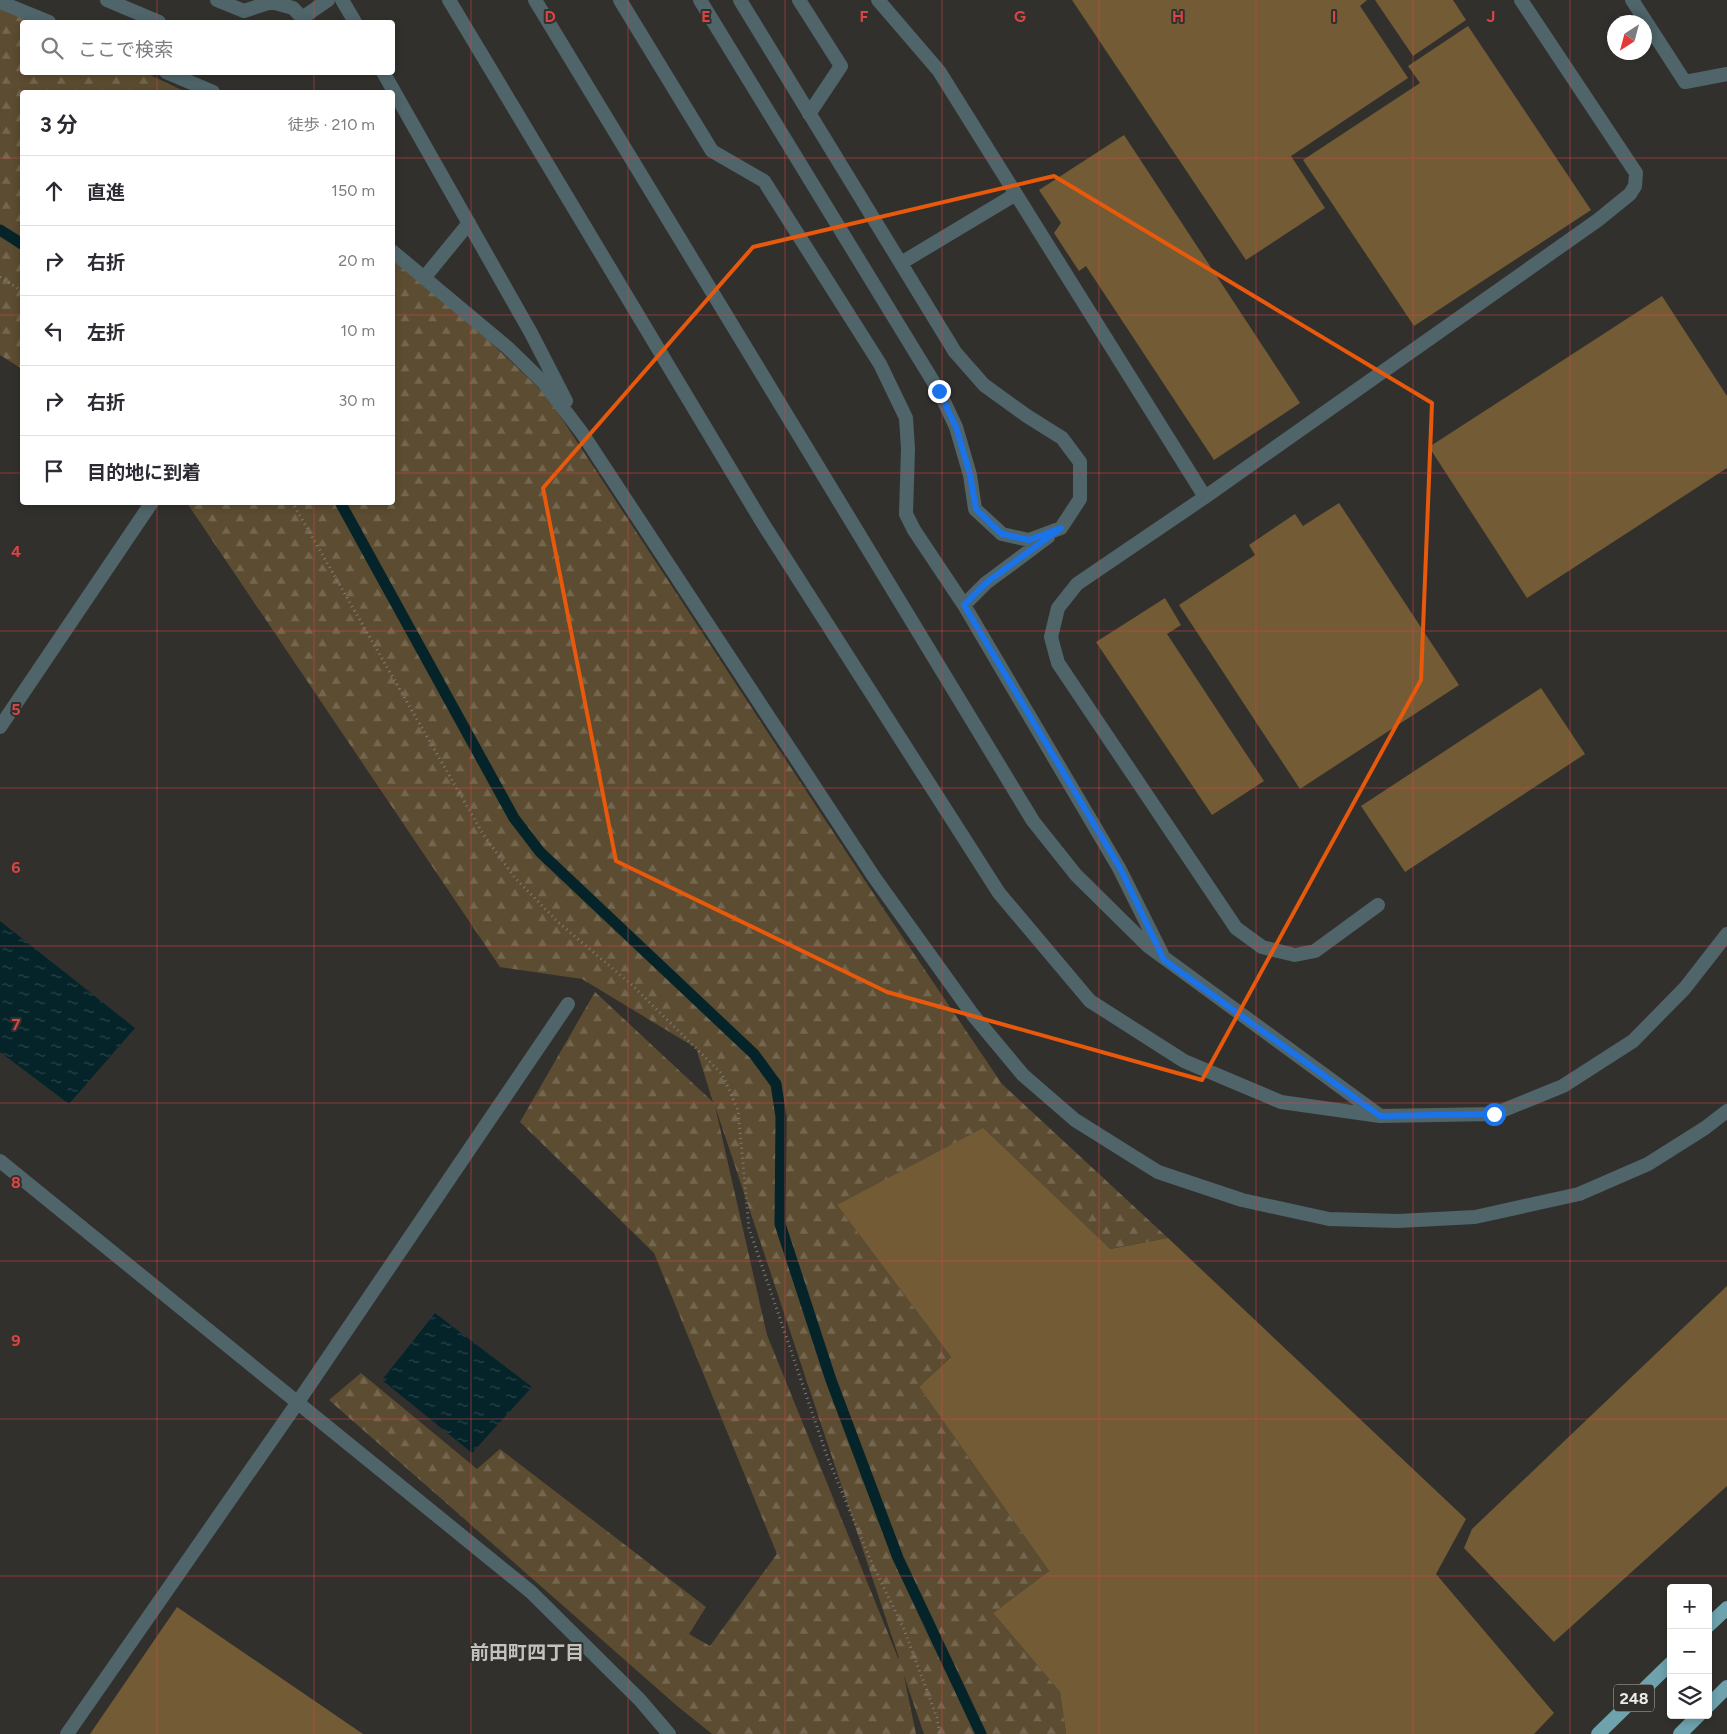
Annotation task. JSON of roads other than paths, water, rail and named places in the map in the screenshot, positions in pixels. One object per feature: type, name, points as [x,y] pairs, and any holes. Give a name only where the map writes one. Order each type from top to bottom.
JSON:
[{"type":"highway","points":[[1712,1622],[1727,1608]]},
{"type":"highway","name":"248","points":[[1598,1734],[1667,1667]]},
{"type":"highway","points":[[1712,1702],[1727,1687]]},
{"type":"highway","points":[[1680,1734],[1695,1719]]},
{"type":"street","points":[[107,0],[154,20]]},
{"type":"street","points":[[217,0],[244,11],[271,2],[293,8],[304,20],[328,0]]},
{"type":"street","points":[[342,0],[354,20]]},
{"type":"street","points":[[449,0],[762,522],[998,893],[1090,1001],[1184,1061],[1281,1102],[1380,1116],[1494,1114],[1562,1086],[1633,1041],[1685,988],[1727,934]]},
{"type":"street","points":[[535,0],[1033,821],[1076,875],[1164,960],[1380,1116]]},
{"type":"street","points":[[620,0],[712,151],[764,182],[880,364],[906,418],[908,449],[906,514],[914,530],[964,605],[1120,868],[1164,960]]},
{"type":"street","points":[[700,0],[939,391],[956,427],[970,475],[976,509],[1002,534],[1029,540],[1061,528]]},
{"type":"street","points":[[740,0],[955,352],[984,385],[1062,438],[1080,462],[1080,500],[1061,528],[986,583],[964,605]]},
{"type":"street","points":[[799,0],[841,66],[810,114]]},
{"type":"street","points":[[878,0],[939,71],[1205,497]]},
{"type":"street","points":[[1378,905],[1315,951],[1295,955],[1262,947],[1236,928],[1058,663],[1051,637],[1058,608],[1077,584],[1205,497],[1598,220],[1630,194],[1635,186],[1636,174],[1521,0]]},
{"type":"street","points":[[1632,0],[1685,82],[1727,74]]},
{"type":"street","points":[[0,2],[44,20]]},
{"type":"street","points":[[173,75],[208,90]]},
{"type":"street","points":[[385,75],[393,90]]},
{"type":"street","points":[[395,93],[531,333],[586,439]]},
{"type":"street","points":[[901,263],[1016,194]]},
{"type":"street","points":[[424,278],[469,223]]},
{"type":"street","points":[[395,254],[508,348],[544,383],[586,439],[874,876],[973,1014],[1023,1075],[1076,1120],[1158,1172],[1242,1200],[1329,1219],[1398,1222],[1475,1217],[1579,1194],[1648,1164],[1705,1128],[1727,1111]]},
{"type":"street","points":[[0,727],[150,505]]},
{"type":"street","points":[[67,1734],[298,1402],[568,1004]]},
{"type":"street","points":[[0,1161],[531,1592],[640,1700],[668,1734]]},
{"type":"water","points":[[0,921],[135,1028],[69,1104],[0,1052]]},
{"type":"water","points":[[435,1313],[532,1387],[472,1453],[382,1380]]},
{"type":"waterway","points":[[0,230],[20,243]]},
{"type":"waterway","points":[[342,505],[514,818],[540,852],[754,1054],[776,1084],[781,1117],[780,1224],[831,1380],[898,1558],[981,1734]]},
{"type":"district","name":"前田町四丁目","points":[[527,1652]]}]
